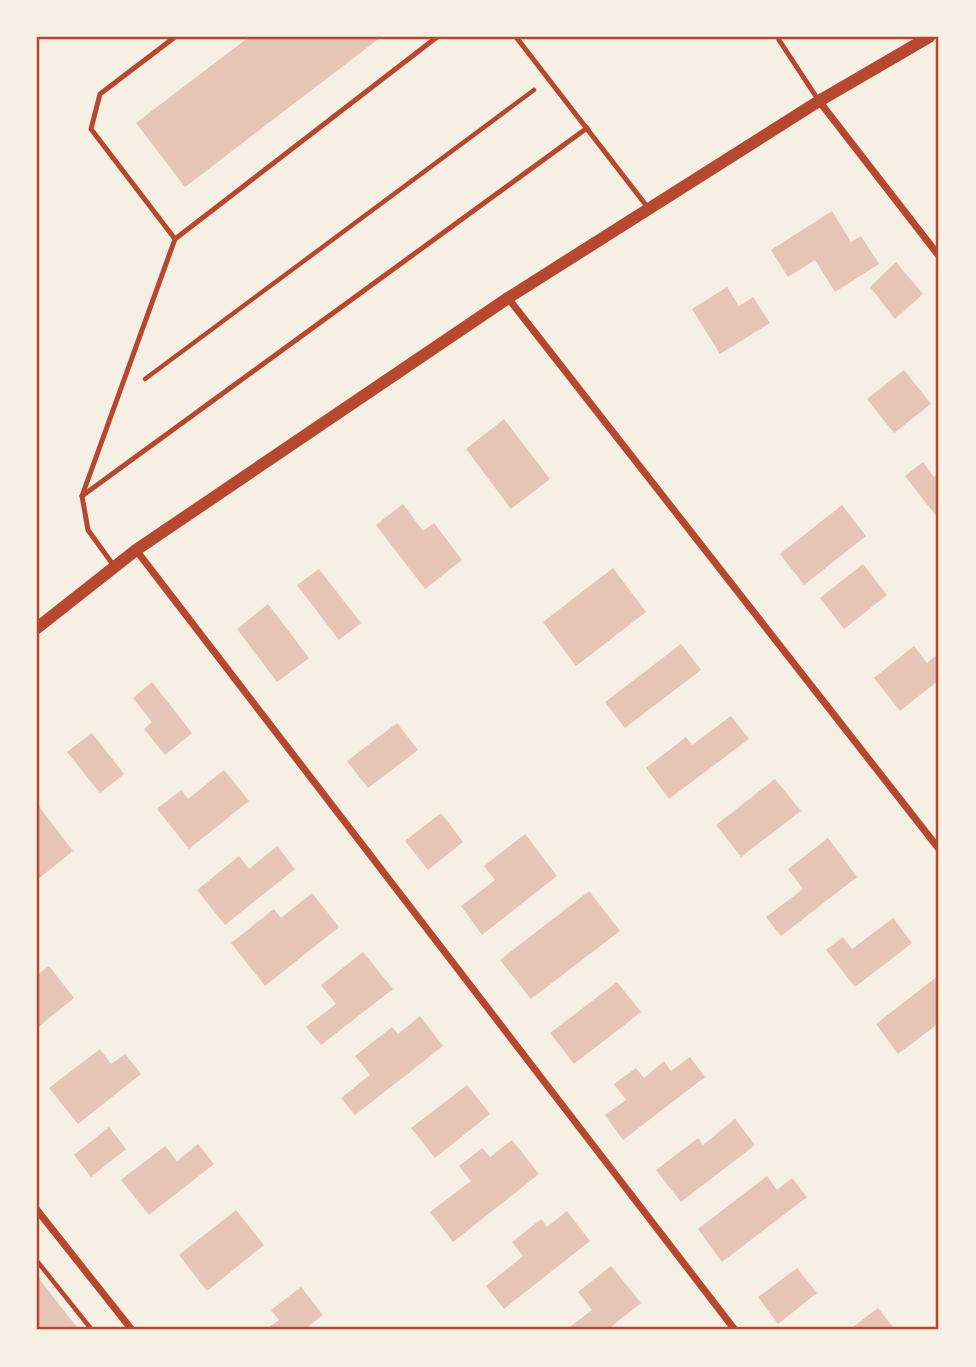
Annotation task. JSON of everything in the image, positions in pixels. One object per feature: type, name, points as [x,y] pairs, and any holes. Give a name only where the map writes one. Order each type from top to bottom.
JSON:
[{"type":"street","points":[[37,628],[136,550],[508,298],[819,101],[929,37]]},
{"type":"street","points":[[819,101],[939,256]]},
{"type":"street","points":[[508,298],[939,849]]},
{"type":"street","points":[[136,550],[735,1330]]},
{"type":"street","points":[[37,1210],[132,1330]]},
{"type":"lane","points":[[175,37],[100,94],[90,129],[175,239]]},
{"type":"lane","points":[[114,566],[88,530],[82,496],[175,239],[437,37]]},
{"type":"lane","points":[[516,37],[649,209]]},
{"type":"lane","points":[[779,40],[819,101]]},
{"type":"lane","points":[[82,496],[587,128]]},
{"type":"path","points":[[117,400],[549,79]]},
{"type":"path","points":[[37,1261],[92,1330]]},
{"type":"building","points":[[249,37],[381,37],[185,187],[136,123]]},
{"type":"building","points":[[832,211],[851,242],[861,236],[879,264],[835,292],[815,260],[788,277],[771,250]]},
{"type":"building","points":[[896,262],[923,294],[895,319],[870,287]]},
{"type":"building","points":[[727,287],[739,306],[753,297],[770,323],[720,354],[692,309]]},
{"type":"building","points":[[904,370],[931,404],[894,433],[867,399]]},
{"type":"building","points":[[504,419],[550,479],[511,509],[466,449]]},
{"type":"building","points":[[923,462],[934,477],[939,473],[937,517],[905,476]]},
{"type":"building","points":[[403,504],[423,531],[434,523],[462,560],[425,589],[376,525]]},
{"type":"building","points":[[842,505],[866,536],[804,585],[780,554]]},
{"type":"building","points":[[863,564],[887,595],[844,629],[820,598]]},
{"type":"building","points":[[613,568],[646,612],[576,666],[543,622]]},
{"type":"building","points":[[319,569],[361,623],[339,640],[297,585]]},
{"type":"building","points":[[268,604],[309,658],[277,682],[237,629]]},
{"type":"building","points":[[681,644],[701,670],[625,728],[605,702]]},
{"type":"building","points":[[914,646],[927,663],[939,653],[939,680],[900,711],[874,678]]},
{"type":"building","points":[[152,682],[192,733],[165,755],[144,729],[152,722],[133,698]]},
{"type":"building","points":[[731,716],[749,739],[669,799],[646,768],[686,737],[692,745]]},
{"type":"building","points":[[397,723],[418,750],[368,788],[347,761]]},
{"type":"building","points":[[92,733],[124,774],[100,793],[67,752]]},
{"type":"building","points":[[224,770],[249,801],[189,849],[157,809],[181,790],[188,799]]},
{"type":"building","points":[[775,779],[801,811],[741,857],[716,825]]},
{"type":"building","points":[[37,804],[73,851],[37,880]]},
{"type":"building","points":[[441,813],[463,842],[428,870],[405,841]]},
{"type":"building","points":[[525,834],[557,876],[482,935],[461,906],[495,880],[484,866]]},
{"type":"building","points":[[828,838],[857,877],[781,936],[766,917],[803,889],[788,869]]},
{"type":"building","points":[[277,846],[295,869],[225,925],[197,890],[239,856],[249,869]]},
{"type":"building","points":[[589,891],[620,931],[531,999],[500,960]]},
{"type":"building","points":[[312,893],[339,927],[265,986],[231,943],[274,909],[281,918]]},
{"type":"building","points":[[893,918],[912,943],[855,987],[826,950],[843,937],[852,949]]},
{"type":"building","points":[[363,952],[393,989],[321,1045],[306,1027],[336,1004],[321,985]]},
{"type":"building","points":[[49,966],[74,998],[37,1028],[37,975]]},
{"type":"building","points":[[939,975],[939,1023],[898,1054],[876,1024]]},
{"type":"building","points":[[617,982],[641,1012],[574,1064],[550,1033]]},
{"type":"building","points":[[420,1016],[443,1046],[355,1115],[341,1098],[370,1075],[355,1056],[392,1027],[398,1034]]},
{"type":"building","points":[[100,1049],[111,1064],[125,1054],[141,1074],[78,1124],[49,1088]]},
{"type":"building","points":[[690,1057],[705,1077],[623,1140],[605,1115],[626,1100],[614,1084],[636,1068],[644,1078],[664,1061],[671,1071]]},
{"type":"building","points":[[467,1085],[490,1114],[435,1158],[411,1128]]},
{"type":"building","points":[[735,1119],[755,1145],[681,1202],[656,1170],[698,1138],[703,1145]]},
{"type":"building","points":[[109,1127],[126,1149],[91,1177],[74,1155]]},
{"type":"building","points":[[512,1140],[539,1174],[453,1242],[430,1212],[471,1181],[459,1166],[482,1148],[490,1157]]},
{"type":"building","points":[[198,1144],[214,1164],[149,1215],[121,1180],[165,1146],[177,1161]]},
{"type":"building","points":[[767,1176],[777,1190],[792,1178],[807,1197],[722,1262],[698,1229]]},
{"type":"building","points":[[236,1210],[264,1245],[207,1291],[179,1255]]},
{"type":"building","points":[[567,1211],[590,1241],[504,1309],[486,1286],[523,1256],[512,1242],[541,1219],[547,1227]]},
{"type":"building","points":[[611,1266],[641,1303],[607,1330],[566,1330],[592,1310],[578,1292]]},
{"type":"building","points":[[797,1268],[817,1293],[778,1324],[758,1297]]},
{"type":"building","points":[[37,1276],[79,1330],[37,1330]]},
{"type":"building","points":[[301,1287],[323,1315],[303,1330],[265,1330],[279,1320],[271,1310]]},
{"type":"building","points":[[878,1308],[895,1330],[849,1330]]}]
